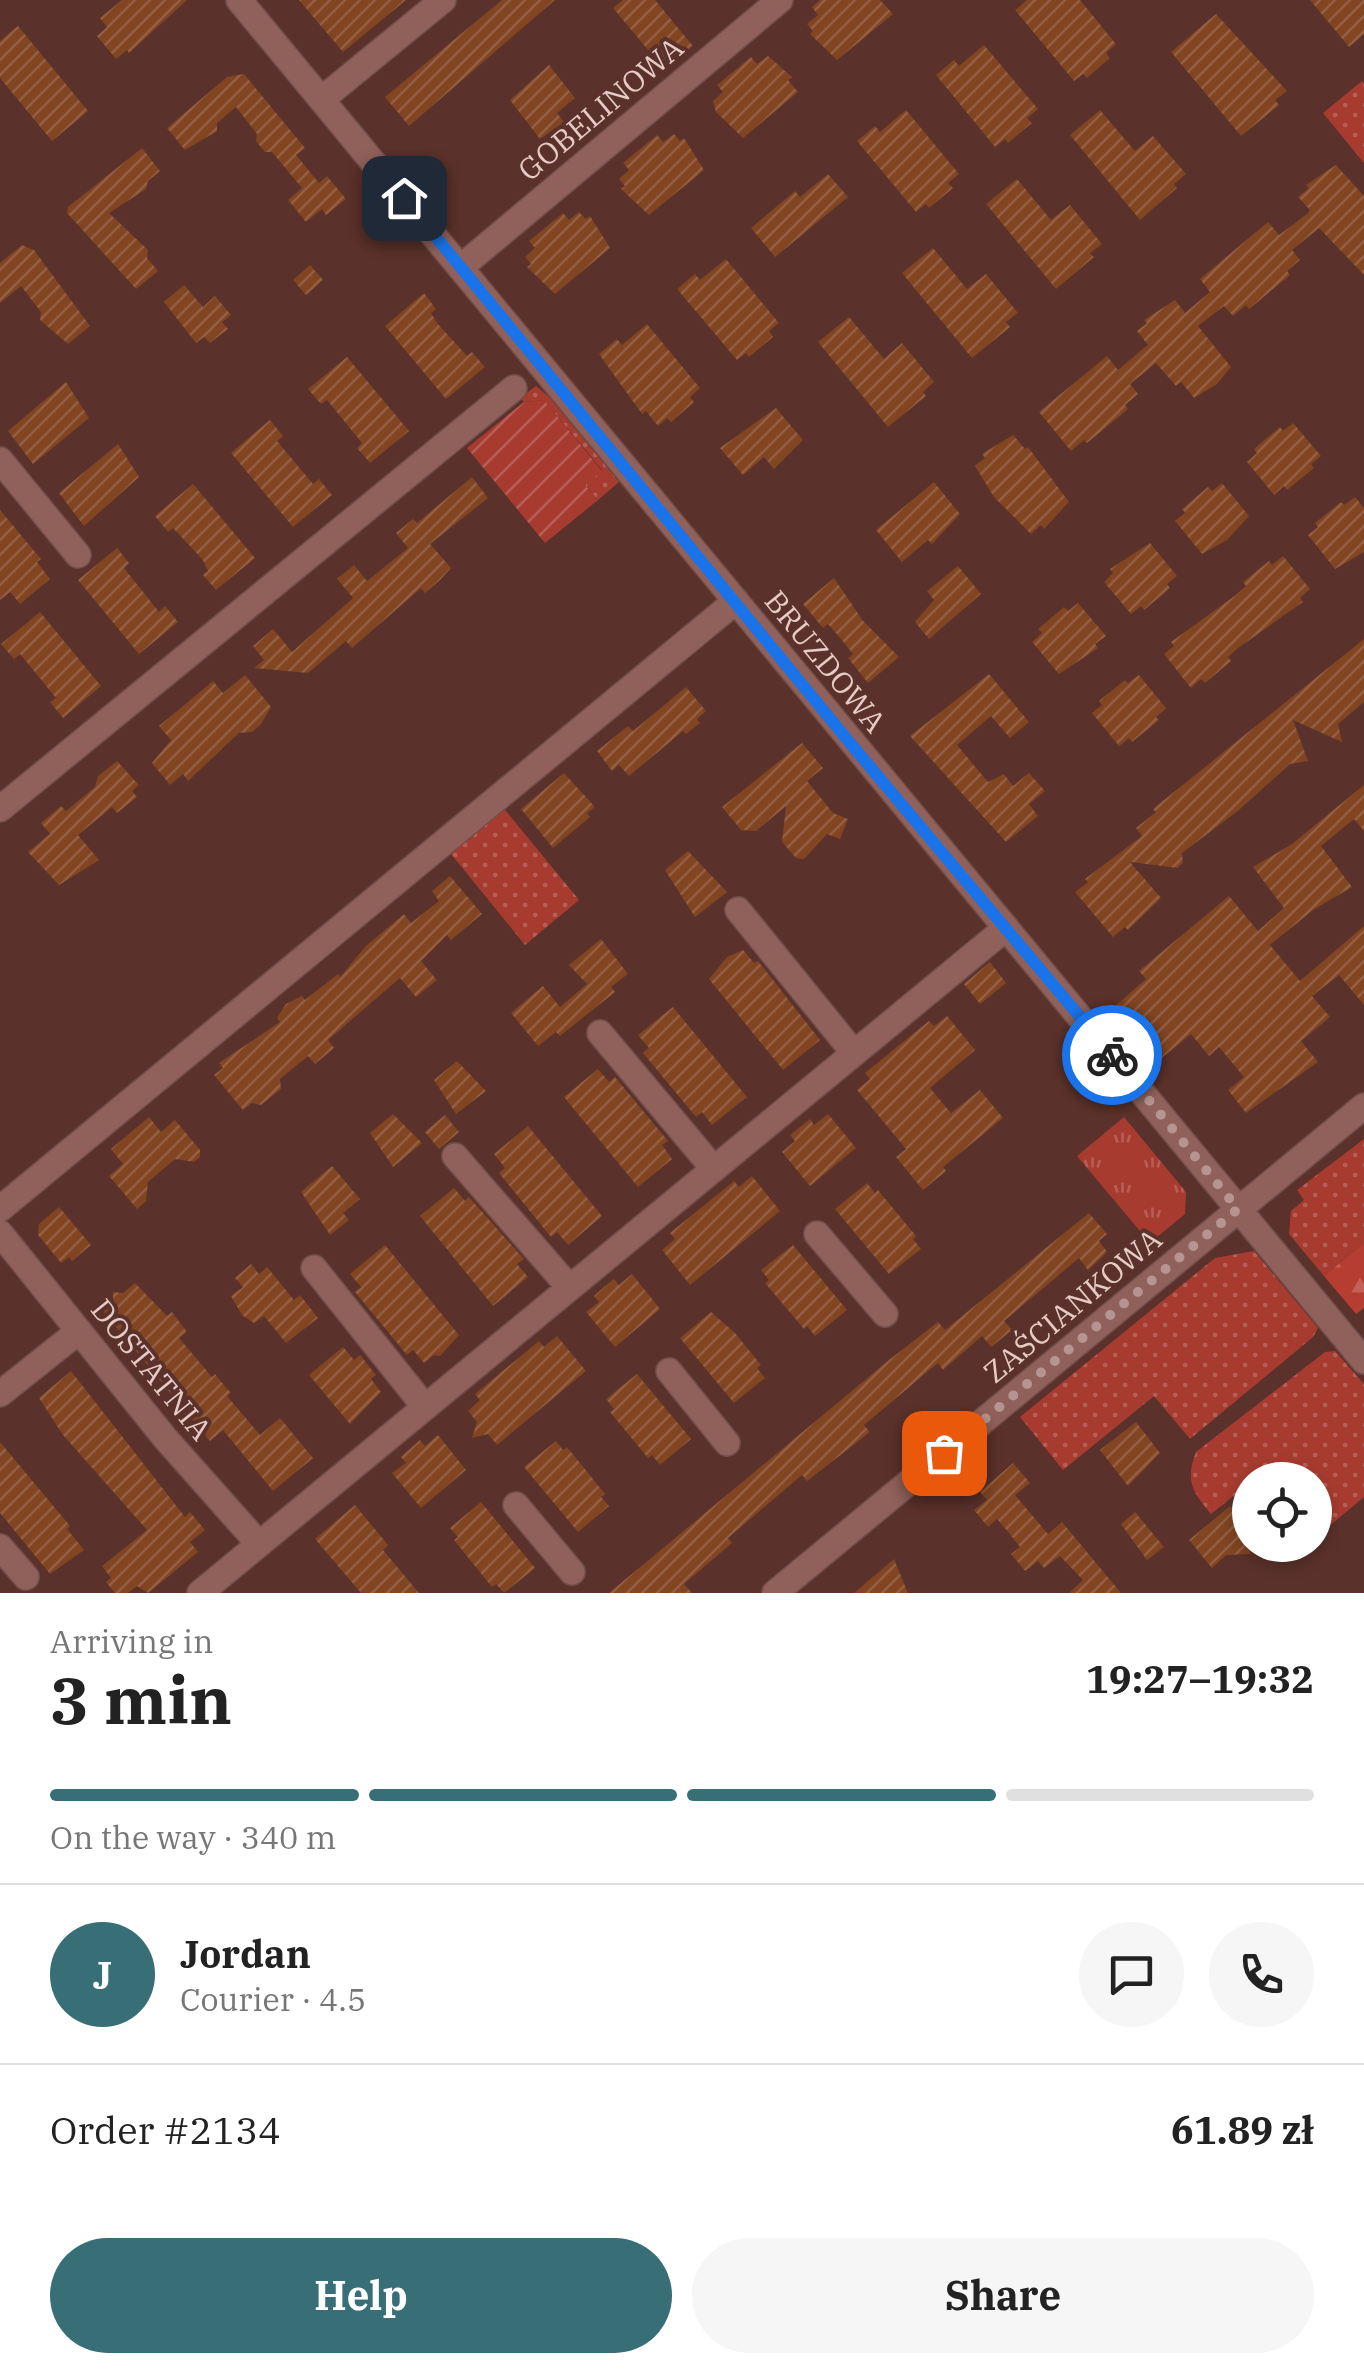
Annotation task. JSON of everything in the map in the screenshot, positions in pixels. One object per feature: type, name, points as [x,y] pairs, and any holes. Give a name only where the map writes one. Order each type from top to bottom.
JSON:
[{"type":"street","name":"BRUZDOWA","points":[[239,0],[1364,1360]]},
{"type":"street","points":[[322,99],[443,0]]},
{"type":"street","name":"GOBELINOWA","points":[[460,266],[780,0]]},
{"type":"street","points":[[0,809],[514,388]]},
{"type":"street","points":[[0,460],[78,555]]},
{"type":"street","points":[[0,1209],[736,601]]},
{"type":"street","points":[[738,910],[854,1052]]},
{"type":"street","points":[[200,1593],[1006,928]]},
{"type":"street","points":[[600,1033],[714,1168]]},
{"type":"street","name":"ZAŚCIANKOWA","points":[[775,1593],[1364,1106]]},
{"type":"street","points":[[456,1156],[568,1287]]},
{"type":"street","name":"DOSTATNIA","points":[[0,1233],[165,1438],[258,1544]]},
{"type":"street","points":[[817,1234],[884,1314]]},
{"type":"street","points":[[314,1268],[425,1407]]},
{"type":"street","points":[[0,1394],[79,1331]]},
{"type":"street","points":[[669,1371],[727,1443]]},
{"type":"street","points":[[516,1505],[572,1572]]},
{"type":"street","points":[[0,1546],[26,1578]]},
{"type":"green space","points":[[1362,81],[1364,84],[1364,163],[1323,113]]},
{"type":"green space","points":[[536,386],[619,482],[598,500],[585,485],[602,470],[544,400],[524,402],[520,398]]},
{"type":"green space","points":[[544,400],[602,471],[585,485],[598,500],[545,543],[467,448],[524,402]]},
{"type":"green space","points":[[501,805],[579,900],[525,945],[447,849]]},
{"type":"green space","points":[[1124,1117],[1186,1192],[1185,1214],[1150,1243],[1077,1156]]},
{"type":"green space","points":[[1364,1139],[1364,1243],[1324,1276],[1289,1234],[1291,1211],[1304,1200],[1297,1190]]},
{"type":"green space","points":[[1364,1243],[1364,1308],[1356,1314],[1324,1276]]},
{"type":"green space","points":[[1254,1251],[1318,1328],[1313,1337],[1190,1439],[1154,1396],[1063,1470],[1020,1417],[1215,1258]]},
{"type":"green space","points":[[1335,1351],[1364,1384],[1364,1497],[1332,1524],[1332,1462],[1232,1462],[1232,1497],[1211,1514],[1192,1485],[1196,1452],[1325,1352]]},
{"type":"building","points":[[122,0],[187,0],[129,53],[127,50],[116,59],[97,36],[107,27],[100,18]]},
{"type":"building","points":[[299,0],[406,0],[343,52]]},
{"type":"building","points":[[502,0],[555,0],[409,126],[385,97]]},
{"type":"building","points":[[623,0],[655,0],[693,46],[664,69],[613,8]]},
{"type":"building","points":[[820,0],[880,0],[893,14],[837,60],[810,34],[813,31],[807,24],[818,15],[812,7]]},
{"type":"building","points":[[1027,0],[1080,0],[1116,44],[1106,53],[1110,58],[1087,78],[1083,74],[1074,81],[1015,10]]},
{"type":"building","points":[[1310,0],[1364,0],[1364,34],[1349,47]]},
{"type":"building","points":[[1216,14],[1287,91],[1275,100],[1279,105],[1241,136],[1171,52]]},
{"type":"building","points":[[18,26],[88,111],[52,141],[0,78],[0,41]]},
{"type":"building","points":[[984,45],[1038,109],[1027,118],[1032,123],[1008,143],[1005,139],[995,147],[936,75],[954,60],[959,66]]},
{"type":"building","points":[[768,56],[792,77],[788,80],[798,92],[743,138],[716,112],[713,101],[723,92],[717,85],[751,57],[757,64]]},
{"type":"building","points":[[549,65],[575,98],[557,113],[564,122],[540,139],[510,100]]},
{"type":"building","points":[[244,74],[305,148],[296,155],[319,183],[327,176],[346,199],[326,215],[322,209],[306,222],[288,200],[302,188],[272,152],[265,152],[256,141],[257,134],[236,107],[217,123],[217,131],[185,150],[167,128],[227,77]]},
{"type":"building","points":[[906,110],[959,174],[948,183],[953,188],[929,208],[926,204],[916,212],[857,141],[875,126],[880,132]]},
{"type":"building","points":[[1100,110],[1135,151],[1153,136],[1186,174],[1174,184],[1177,188],[1140,220],[1070,135]]},
{"type":"building","points":[[674,134],[680,141],[684,138],[704,170],[649,215],[621,189],[625,186],[619,179],[629,170],[623,163],[657,135],[663,142]]},
{"type":"building","points":[[142,148],[160,171],[148,181],[146,189],[109,213],[148,250],[147,258],[158,271],[136,289],[67,213],[68,207]]},
{"type":"building","points":[[1336,165],[1364,196],[1364,275],[1319,228],[1292,250],[1300,260],[1287,271],[1290,275],[1249,309],[1246,305],[1233,316],[1224,306],[1198,326],[1231,367],[1217,384],[1194,398],[1181,382],[1176,386],[1156,363],[1130,384],[1138,394],[1125,405],[1128,409],[1087,443],[1084,440],[1071,451],[1039,412],[1107,356],[1118,370],[1148,345],[1137,331],[1147,323],[1144,320],[1175,300],[1185,313],[1210,292],[1200,279],[1268,222],[1279,235],[1307,214],[1310,210],[1298,197],[1309,188],[1306,185]]},
{"type":"building","points":[[828,174],[848,197],[775,257],[751,228],[795,191],[800,197]]},
{"type":"building","points":[[1017,179],[1051,220],[1070,205],[1102,244],[1090,253],[1094,257],[1056,289],[986,204]]},
{"type":"building","points":[[579,212],[586,219],[590,216],[610,248],[555,294],[527,267],[531,264],[525,257],[535,248],[529,241],[563,213],[569,220]]},
{"type":"building","points":[[22,245],[34,250],[90,326],[68,344],[40,320],[41,312],[21,286],[0,303],[0,263]]},
{"type":"building","points":[[933,248],[967,289],[986,274],[1018,313],[1006,322],[1010,327],[972,358],[902,273]]},
{"type":"building","points":[[726,259],[779,323],[769,331],[773,337],[749,357],[746,353],[737,360],[677,289],[695,274],[700,280]]},
{"type":"building","points":[[310,265],[323,280],[306,295],[293,280]]},
{"type":"building","points":[[184,285],[203,307],[215,296],[231,315],[222,322],[228,329],[210,343],[204,337],[196,343],[164,302]]},
{"type":"building","points":[[424,293],[436,309],[431,313],[437,323],[467,356],[472,352],[485,367],[446,399],[385,326]]},
{"type":"building","points":[[849,317],[884,359],[902,343],[934,382],[923,392],[926,396],[888,427],[818,342]]},
{"type":"building","points":[[647,324],[700,388],[690,397],[694,402],[671,422],[667,418],[658,426],[646,411],[642,414],[599,354],[617,339],[622,345]]},
{"type":"building","points":[[347,357],[409,431],[370,463],[357,448],[362,443],[327,400],[321,404],[308,389]]},
{"type":"building","points":[[66,382],[89,418],[33,464],[8,431]]},
{"type":"building","points":[[776,408],[803,440],[774,469],[764,457],[743,475],[720,448]]},
{"type":"building","points":[[270,420],[283,436],[277,441],[313,484],[319,479],[332,495],[293,527],[231,453]]},
{"type":"building","points":[[1293,423],[1321,456],[1311,464],[1314,468],[1287,490],[1284,486],[1274,495],[1247,462],[1257,453],[1254,449],[1280,427],[1283,431]]},
{"type":"building","points":[[1013,435],[1025,449],[1028,447],[1069,502],[1044,529],[1041,525],[1031,534],[994,497],[975,466],[985,458],[982,454]]},
{"type":"building","points":[[118,444],[139,477],[84,526],[59,493]]},
{"type":"building","points":[[472,477],[488,498],[430,544],[451,568],[440,580],[425,593],[421,588],[352,648],[346,641],[308,673],[254,668],[264,660],[253,646],[273,629],[292,652],[353,598],[337,579],[354,565],[367,581],[408,548],[396,533],[413,519],[417,523]]},
{"type":"building","points":[[934,482],[960,514],[932,544],[928,540],[902,562],[876,530]]},
{"type":"building","points":[[1222,483],[1249,516],[1227,540],[1202,554],[1175,521],[1185,513],[1182,509],[1208,487],[1212,491]]},
{"type":"building","points":[[193,484],[255,558],[216,590],[203,575],[208,571],[203,560],[173,528],[168,532],[155,516]]},
{"type":"building","points":[[1355,497],[1364,508],[1364,552],[1335,569],[1308,535],[1318,527],[1315,523],[1341,502],[1344,505]]},
{"type":"building","points":[[0,510],[41,559],[37,562],[50,579],[20,604],[10,592],[0,600]]},
{"type":"building","points":[[1150,543],[1177,576],[1167,584],[1170,588],[1144,610],[1141,606],[1131,614],[1104,582],[1113,573],[1110,569]]},
{"type":"building","points":[[117,548],[129,563],[124,568],[159,612],[165,606],[178,622],[139,654],[78,580]]},
{"type":"building","points":[[1283,556],[1310,589],[1300,598],[1303,602],[1238,648],[1228,657],[1231,661],[1205,683],[1201,679],[1191,688],[1164,654],[1174,646],[1171,642],[1236,595],[1246,586],[1243,582],[1269,561],[1272,565]]},
{"type":"building","points":[[958,566],[981,594],[929,639],[915,622],[934,600],[927,591]]},
{"type":"building","points":[[834,578],[863,621],[899,657],[868,683],[848,658],[853,654],[841,639],[828,624],[823,628],[803,604]]},
{"type":"building","points":[[1078,603],[1106,636],[1095,644],[1098,648],[1059,674],[1032,642],[1042,633],[1038,629],[1064,607],[1068,611]]},
{"type":"building","points":[[40,612],[101,686],[63,718],[50,702],[56,698],[20,654],[14,659],[1,644]]},
{"type":"building","points":[[1364,639],[1364,702],[1338,724],[1342,742],[1293,720],[1308,761],[1290,764],[1239,810],[1182,853],[1183,862],[1178,868],[1130,862],[1161,898],[1128,930],[1125,927],[1113,937],[1075,892],[1088,882],[1085,879],[1142,836],[1136,828],[1156,812],[1153,809]]},
{"type":"building","points":[[989,674],[1029,722],[1010,738],[991,716],[957,745],[988,782],[1004,774],[1013,786],[1029,773],[1045,791],[1029,804],[1038,816],[1006,842],[910,736]]},
{"type":"building","points":[[245,675],[271,707],[261,724],[252,732],[239,733],[188,781],[183,774],[170,785],[152,763],[171,740],[159,726],[213,681],[223,693]]},
{"type":"building","points":[[1139,675],[1166,708],[1156,717],[1159,720],[1132,742],[1129,738],[1119,746],[1092,713],[1102,705],[1099,701],[1125,680],[1128,683]]},
{"type":"building","points":[[686,687],[706,711],[697,719],[700,723],[686,734],[683,731],[629,776],[619,765],[612,771],[597,751],[628,726],[633,731]]},
{"type":"building","points":[[802,743],[823,768],[807,781],[833,813],[848,819],[840,839],[827,834],[804,859],[796,858],[782,842],[786,806],[756,831],[741,830],[722,807]]},
{"type":"building","points":[[117,761],[139,785],[132,791],[137,797],[117,813],[112,807],[78,835],[99,860],[59,885],[28,852],[50,834],[41,823],[61,806],[66,811],[95,787],[98,776]]},
{"type":"building","points":[[564,773],[595,807],[587,813],[590,817],[553,848],[521,809]]},
{"type":"building","points":[[1364,785],[1364,831],[1354,819],[1321,846],[1352,887],[1313,910],[1270,945],[1300,981],[1364,926],[1364,1005],[1339,975],[1312,996],[1330,1017],[1301,1041],[1318,1062],[1246,1113],[1228,1090],[1244,1077],[1219,1047],[1209,1056],[1191,1034],[1158,1061],[1113,1008],[1146,979],[1139,971],[1229,896],[1258,931],[1284,908],[1253,867],[1292,844]]},
{"type":"building","points":[[688,851],[727,892],[695,917],[665,870]]},
{"type":"building","points":[[450,876],[482,914],[451,940],[447,935],[421,961],[437,980],[416,997],[400,978],[328,1040],[334,1048],[315,1064],[308,1056],[280,1079],[281,1089],[261,1105],[252,1103],[243,1110],[214,1075],[223,1068],[219,1063],[280,1022],[277,1018],[286,1004],[302,996],[305,1000],[338,974],[340,977],[366,946],[404,914],[411,923],[439,901],[432,891]]},
{"type":"building","points":[[601,939],[628,974],[611,987],[615,992],[560,1036],[556,1032],[538,1046],[511,1013],[543,986],[560,1007],[587,984],[569,965]]},
{"type":"building","points":[[743,950],[754,963],[758,961],[820,1040],[783,1070],[709,979],[727,957]]},
{"type":"building","points":[[990,962],[1006,983],[980,1004],[964,984]]},
{"type":"building","points":[[673,1007],[747,1097],[712,1125],[702,1112],[696,1117],[643,1053],[649,1048],[638,1035]]},
{"type":"building","points":[[947,1016],[975,1050],[930,1088],[951,1113],[980,1090],[1003,1118],[943,1167],[946,1171],[923,1190],[896,1157],[906,1149],[857,1090],[870,1079],[865,1073],[929,1021],[934,1026]]},
{"type":"building","points":[[457,1061],[486,1091],[456,1114],[434,1080]]},
{"type":"building","points":[[598,1069],[609,1082],[615,1077],[668,1141],[662,1145],[672,1159],[638,1187],[564,1097]]},
{"type":"building","points":[[393,1114],[422,1143],[393,1167],[370,1133]]},
{"type":"building","points":[[828,1114],[856,1148],[810,1186],[782,1152],[795,1141],[790,1135],[810,1119],[814,1125]]},
{"type":"building","points":[[445,1115],[459,1132],[439,1149],[425,1132]]},
{"type":"building","points":[[149,1117],[161,1132],[175,1120],[200,1150],[200,1157],[194,1162],[175,1159],[148,1182],[146,1201],[137,1209],[109,1176],[123,1164],[111,1149]]},
{"type":"building","points":[[528,1126],[602,1216],[568,1245],[557,1232],[551,1237],[499,1173],[505,1168],[494,1154]]},
{"type":"building","points":[[332,1166],[360,1199],[343,1213],[349,1220],[330,1235],[301,1192]]},
{"type":"building","points":[[752,1176],[780,1211],[690,1285],[662,1250],[675,1239],[670,1233],[734,1181],[739,1187]]},
{"type":"building","points":[[867,1183],[875,1193],[878,1190],[916,1236],[913,1239],[921,1249],[889,1274],[835,1209]]},
{"type":"building","points":[[454,1188],[465,1201],[469,1197],[524,1259],[517,1264],[528,1277],[493,1306],[420,1216]]},
{"type":"building","points":[[59,1207],[91,1245],[72,1261],[69,1257],[61,1263],[38,1235],[39,1224]]},
{"type":"building","points":[[1089,1213],[1107,1234],[1099,1241],[1107,1252],[1100,1259],[1088,1270],[1079,1258],[1004,1321],[1012,1330],[991,1347],[982,1336],[943,1370],[938,1363],[927,1372],[864,1425],[870,1432],[807,1481],[802,1475],[728,1538],[732,1543],[684,1584],[692,1593],[609,1593],[889,1360],[938,1322],[945,1330]]},
{"type":"building","points":[[385,1245],[459,1335],[440,1356],[434,1355],[424,1363],[413,1350],[407,1355],[355,1292],[361,1287],[350,1274]]},
{"type":"building","points":[[793,1245],[847,1310],[815,1336],[807,1326],[804,1329],[765,1283],[769,1280],[761,1270]]},
{"type":"building","points":[[251,1264],[259,1274],[267,1267],[294,1300],[300,1295],[318,1318],[286,1343],[264,1316],[254,1323],[242,1315],[231,1296],[243,1287],[235,1278]]},
{"type":"building","points":[[632,1274],[660,1309],[615,1347],[586,1312],[599,1302],[594,1296],[604,1287],[614,1279],[619,1285]]},
{"type":"building","points":[[135,1283],[167,1316],[172,1312],[187,1332],[179,1338],[231,1393],[227,1396],[260,1435],[280,1418],[313,1458],[273,1491],[223,1430],[210,1441],[102,1310],[113,1301],[113,1292],[123,1293]]},
{"type":"building","points":[[711,1312],[735,1333],[761,1365],[757,1368],[765,1378],[734,1403],[680,1338]]},
{"type":"building","points":[[557,1336],[586,1371],[497,1445],[488,1434],[472,1438],[477,1422],[468,1411],[480,1400],[475,1394],[539,1341],[544,1347]]},
{"type":"building","points":[[343,1347],[354,1360],[360,1355],[376,1375],[371,1379],[381,1392],[350,1424],[309,1375]]},
{"type":"building","points":[[71,1371],[185,1517],[190,1512],[205,1530],[190,1542],[198,1552],[148,1593],[137,1586],[128,1593],[115,1593],[106,1582],[111,1578],[102,1566],[147,1530],[63,1435],[39,1398]]},
{"type":"building","points":[[637,1374],[691,1439],[660,1465],[652,1455],[648,1458],[610,1412],[614,1409],[606,1399]]},
{"type":"building","points":[[1136,1422],[1160,1453],[1128,1486],[1100,1450]]},
{"type":"building","points":[[438,1435],[466,1470],[421,1508],[392,1473],[406,1463],[401,1457],[420,1440],[425,1446]]},
{"type":"building","points":[[556,1441],[563,1450],[567,1447],[605,1494],[601,1497],[609,1506],[578,1532],[524,1467]]},
{"type":"building","points":[[0,1442],[70,1526],[67,1529],[84,1550],[50,1574],[0,1513]]},
{"type":"building","points":[[1013,1463],[1030,1483],[1015,1495],[1048,1534],[1062,1522],[1121,1593],[1069,1593],[1083,1580],[1060,1556],[1044,1568],[1038,1561],[1025,1571],[1011,1554],[1020,1547],[1009,1533],[997,1519],[988,1527],[974,1510],[987,1500],[980,1492]]},
{"type":"building","points":[[481,1502],[535,1568],[504,1593],[496,1584],[492,1587],[454,1540],[458,1537],[450,1528]]},
{"type":"building","points":[[355,1505],[388,1545],[383,1550],[419,1593],[361,1593],[315,1539]]},
{"type":"building","points":[[1230,1506],[1232,1508],[1232,1555],[1226,1555],[1212,1568],[1189,1540]]},
{"type":"building","points":[[1135,1512],[1164,1547],[1147,1560],[1121,1524]]},
{"type":"building","points":[[894,1559],[908,1593],[854,1593]]},
{"type":"way so far","points":[[944,1453],[1238,1209],[1112,1055]]},
{"type":"route","points":[[404,198],[850,743],[1112,1055]]}]
